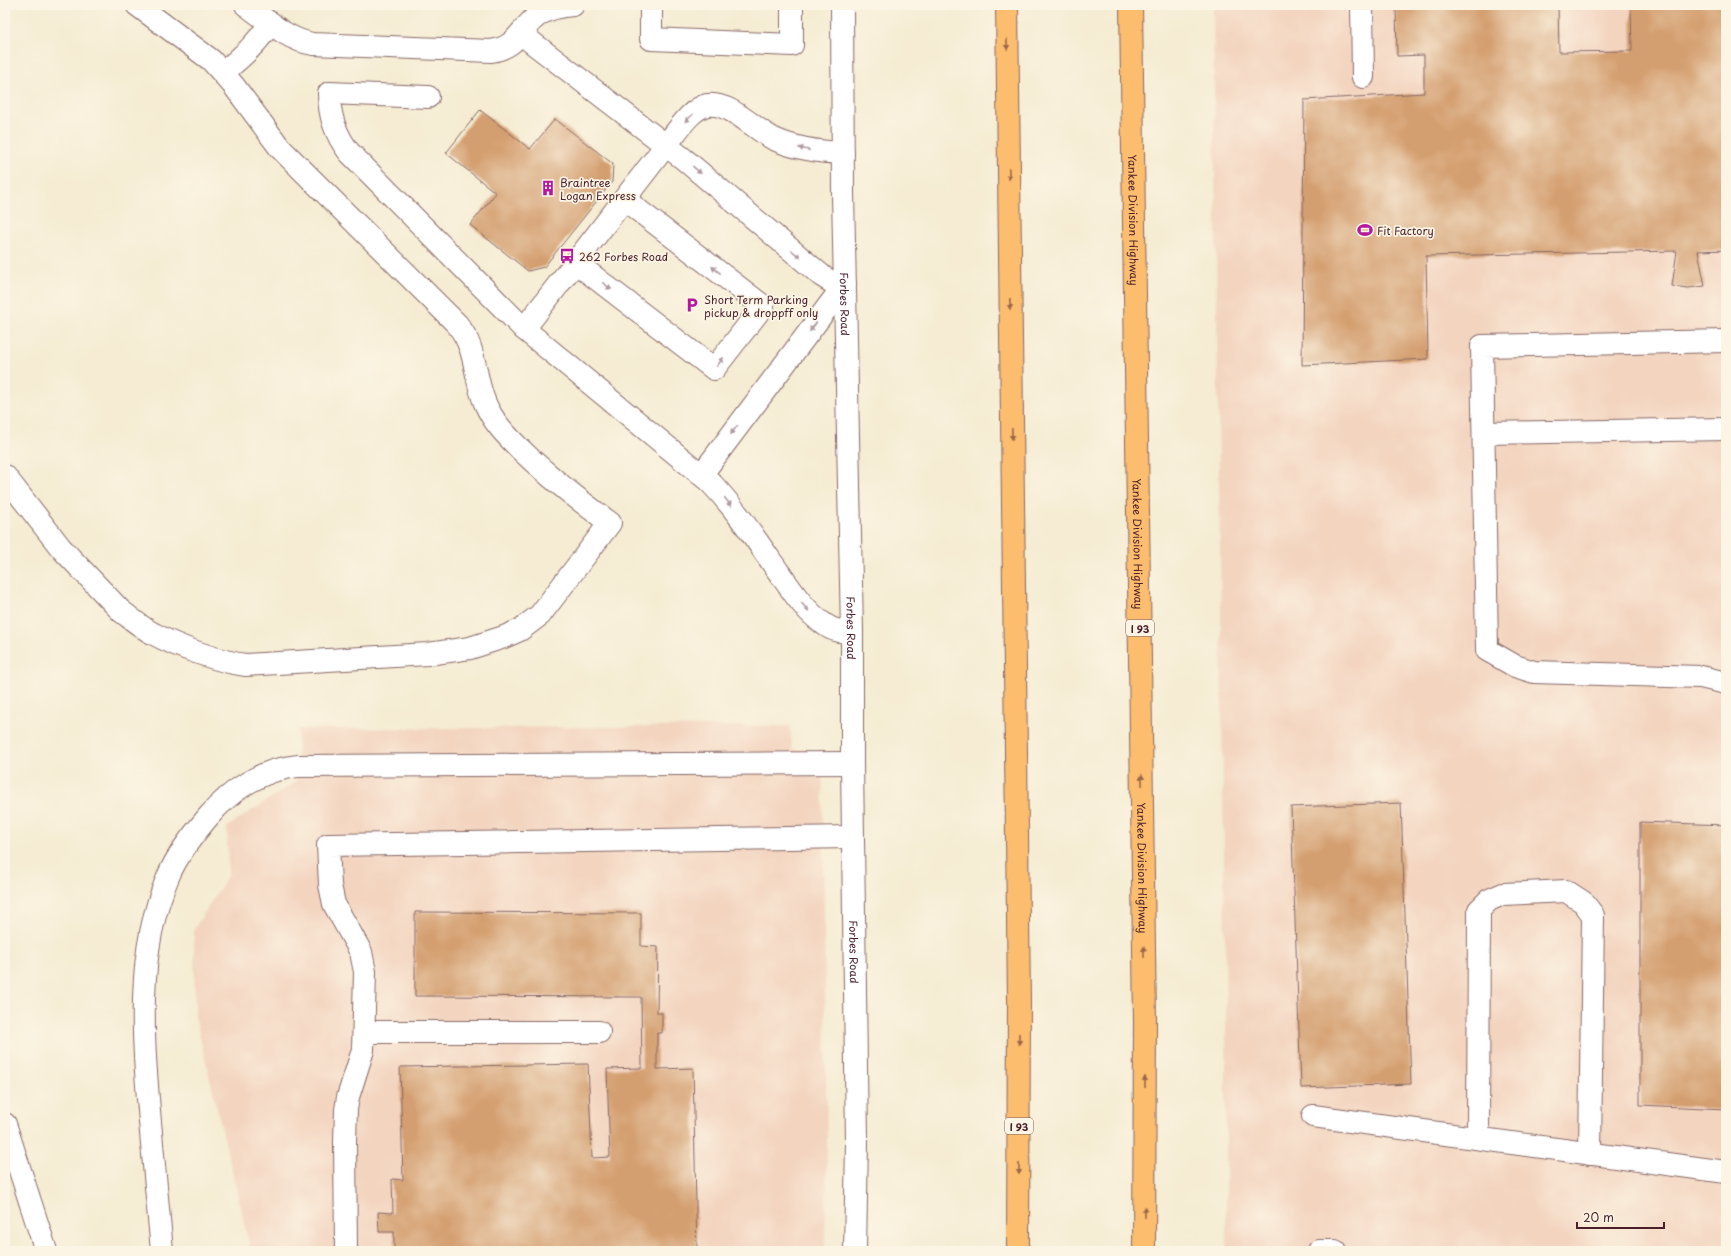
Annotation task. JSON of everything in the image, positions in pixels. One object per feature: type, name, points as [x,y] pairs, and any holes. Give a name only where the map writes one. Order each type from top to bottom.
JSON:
[{"type":"highway","name":"I 93","points":[[1006,5],[1019,1000],[1018,1251]]},
{"type":"highway","name":"Yankee Division Highway","points":[[1131,5],[1145,1022],[1144,1251]]},
{"type":"street","points":[[5,476],[61,548],[121,611],[153,634],[222,661],[246,665],[428,654],[470,648],[504,637],[520,630],[540,616],[610,522],[552,480],[498,426],[485,404],[473,354],[464,332],[280,148],[223,72],[196,48],[137,5]]},
{"type":"street","points":[[246,5],[293,38],[313,44],[491,51],[508,46],[539,15],[550,9],[573,5]]},
{"type":"street","points":[[651,5],[651,40],[792,45],[792,5]]},
{"type":"street","name":"Forbes Road","points":[[842,5],[845,284],[852,632],[852,837],[857,1142],[855,1251]]},
{"type":"street","points":[[1362,5],[1363,77]]},
{"type":"street","points":[[223,72],[247,53],[271,23]]},
{"type":"street","points":[[521,34],[666,145],[822,276],[830,282],[845,284],[702,474]]},
{"type":"street","points":[[428,97],[329,93],[329,110],[336,132],[349,152],[524,329],[702,474],[729,503],[807,610],[825,625],[834,630],[852,632]]},
{"type":"street","points":[[524,329],[666,145],[686,120],[696,111],[707,105],[717,105],[734,113],[772,138],[785,143],[809,150],[843,153]]},
{"type":"street","points":[[576,263],[714,369],[763,306],[624,200]]},
{"type":"street","points":[[1726,341],[1482,346],[1487,650],[1515,666],[1534,672],[1701,677],[1726,683]]},
{"type":"street","points":[[1484,433],[1726,429]]},
{"type":"street","points":[[162,1251],[144,1046],[144,994],[150,940],[160,896],[177,859],[188,842],[228,796],[268,773],[298,766],[852,763]]},
{"type":"street","points":[[346,1251],[346,1110],[348,1097],[363,1050],[364,962],[361,952],[334,904],[330,885],[328,845],[852,837]]},
{"type":"street","points":[[1478,1138],[1479,910],[1489,900],[1503,894],[1566,891],[1583,902],[1593,915],[1590,1154]]},
{"type":"street","points":[[364,1032],[599,1032]]},
{"type":"street","points":[[1313,1116],[1726,1172]]},
{"type":"street","points":[[5,1124],[46,1251]]},
{"type":"street","points":[[1320,1251],[1335,1251]]},
{"type":"shaded area","points":[[1213,5],[1726,5],[1726,1251],[1226,1251],[1226,1021]]},
{"type":"shaded area","points":[[790,726],[792,749],[822,751],[827,1142],[825,1251],[251,1251],[195,1016],[194,929],[228,875],[227,827],[297,781],[298,729]]},
{"type":"building","points":[[1396,5],[1558,5],[1559,52],[1632,51],[1631,5],[1726,5],[1726,250],[1698,251],[1705,286],[1688,288],[1672,286],[1677,251],[1426,256],[1428,359],[1302,365],[1304,100],[1424,93],[1424,55],[1397,56]]},
{"type":"building","name":"Braintree Logan Express","points":[[480,110],[530,149],[555,119],[613,164],[612,182],[544,267],[528,271],[470,225],[496,193],[446,153]]},
{"type":"building","points":[[1401,803],[1411,1084],[1301,1088],[1291,807]]},
{"type":"building","points":[[1640,822],[1726,825],[1726,1109],[1640,1105]]},
{"type":"building","points":[[415,912],[641,913],[641,946],[658,947],[657,1013],[662,1013],[662,1033],[657,1033],[657,1069],[693,1068],[697,1251],[394,1251],[394,1232],[379,1232],[378,1212],[393,1213],[392,1179],[403,1180],[400,1067],[588,1064],[592,1158],[610,1157],[607,1069],[642,1068],[641,997],[415,996]]},
{"type":"place","name":"Braintree Logan Express","points":[[548,188]]},
{"type":"place","name":"Fit Factory","points":[[1365,230]]},
{"type":"place","name":"262 Forbes Road","points":[[567,256]]},
{"type":"place","name":"Short Term Parking pickup & droppff only","points":[[692,305]]}]
